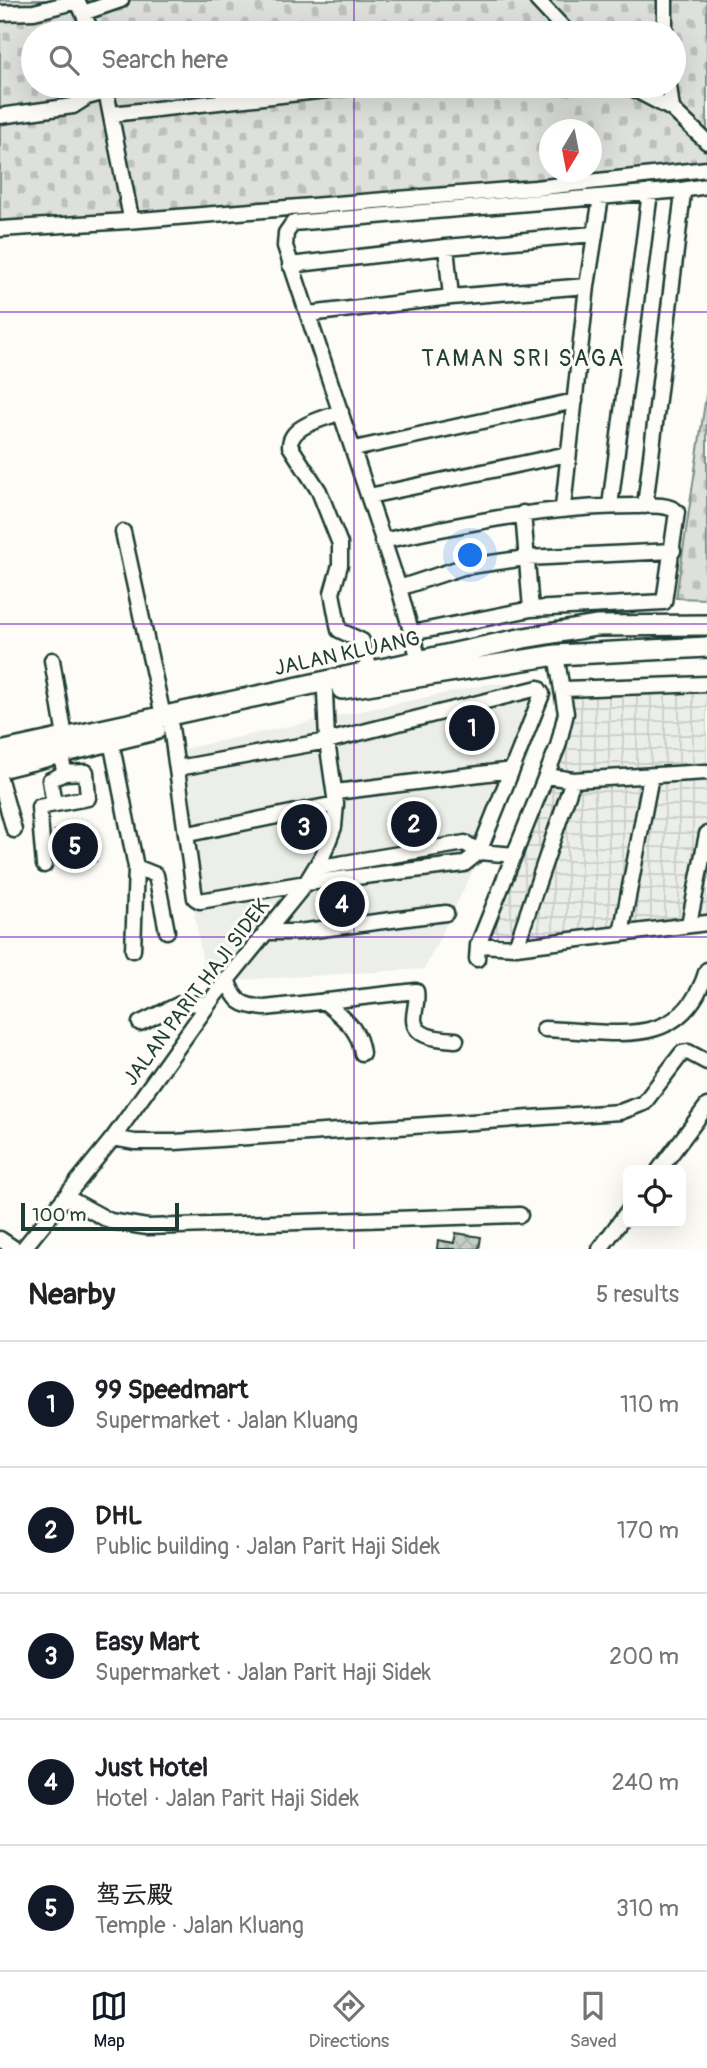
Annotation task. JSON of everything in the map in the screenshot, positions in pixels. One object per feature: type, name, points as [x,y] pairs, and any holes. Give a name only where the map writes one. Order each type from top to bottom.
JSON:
[{"type":"highway","name":"JALAN KLUANG","points":[[0,752],[64,754],[167,721],[370,671],[596,626],[638,614],[707,625]]},
{"type":"highway","points":[[596,626],[612,633],[611,642],[599,650]]},
{"type":"highway","name":"JALAN KLUANG","points":[[0,768],[111,741],[167,721],[325,692],[556,654],[707,647]]},
{"type":"street","points":[[0,13],[34,12],[121,0]]},
{"type":"street","points":[[537,0],[557,21]]},
{"type":"street","points":[[665,0],[665,21]]},
{"type":"street","points":[[79,5],[86,21]]},
{"type":"street","points":[[0,116],[74,106],[86,98]]},
{"type":"street","points":[[108,98],[132,212],[127,221]]},
{"type":"street","points":[[112,114],[255,98]]},
{"type":"street","points":[[651,98],[672,109],[707,142]]},
{"type":"street","points":[[671,98],[672,109]]},
{"type":"street","points":[[0,229],[535,188],[707,169]]},
{"type":"street","points":[[419,660],[354,449],[290,265],[285,246],[286,233],[293,223],[707,186]]},
{"type":"street","points":[[645,506],[683,193],[681,190]]},
{"type":"street","points":[[610,506],[650,192]]},
{"type":"street","points":[[563,508],[587,286],[601,197]]},
{"type":"street","points":[[290,265],[594,234]]},
{"type":"street","points":[[446,247],[451,297]]},
{"type":"street","points":[[309,314],[451,297],[587,286]]},
{"type":"street","points":[[354,449],[575,401]]},
{"type":"street","points":[[341,412],[296,431],[290,438],[289,446],[319,491],[340,544],[340,565],[332,593],[339,630],[362,641],[370,671]]},
{"type":"street","points":[[369,496],[568,454]]},
{"type":"street","points":[[383,541],[523,513],[563,508],[645,506],[673,508],[677,512],[667,598],[660,604],[638,614],[531,609],[412,633]]},
{"type":"street","points":[[523,513],[531,609]]},
{"type":"street","points":[[123,532],[178,768],[195,898],[200,901],[306,883],[464,864],[479,852],[541,699],[538,688],[327,741],[178,768]]},
{"type":"street","points":[[399,588],[463,567],[526,558],[673,551]]},
{"type":"street","points":[[556,654],[566,713],[558,746],[477,952],[707,923]]},
{"type":"street","points":[[52,660],[64,754],[50,780],[54,804]]},
{"type":"street","points":[[564,689],[707,684]]},
{"type":"street","name":"JALAN PARIT HAJI SIDEK","points":[[10,1245],[66,1197],[113,1138],[227,979],[306,883],[315,868],[334,827],[336,798],[327,741],[325,692]]},
{"type":"street","points":[[111,741],[136,867],[133,950]]},
{"type":"street","points":[[44,865],[37,810],[88,798],[90,793],[86,772],[64,754]]},
{"type":"street","points":[[188,834],[336,798],[512,770]]},
{"type":"street","points":[[547,775],[573,780],[707,772]]},
{"type":"street","points":[[621,933],[651,776]]},
{"type":"street","points":[[0,780],[14,830]]},
{"type":"street","points":[[516,947],[573,780]]},
{"type":"street","points":[[689,924],[707,834]]},
{"type":"street","points":[[315,868],[465,843],[479,852],[515,855]]},
{"type":"street","points":[[136,867],[156,875],[167,931]]},
{"type":"street","points":[[265,932],[298,932],[446,913]]},
{"type":"street","points":[[544,1029],[639,1032],[667,1026],[687,1011],[701,992],[707,970]]},
{"type":"street","points":[[227,979],[233,997],[243,1006],[265,1008],[408,989],[416,991],[418,1003],[414,1021],[418,1030],[432,1038],[456,1040]]},
{"type":"street","points":[[324,1002],[355,1030],[360,1037],[362,1053]]},
{"type":"street","points":[[140,1023],[180,1004],[209,1003]]},
{"type":"street","points":[[113,1138],[135,1142],[175,1142],[620,1112],[644,1103],[682,1054],[688,1052],[707,1062]]},
{"type":"street","points":[[663,1165],[707,1106]]},
{"type":"street","points":[[66,1197],[110,1221],[147,1227],[520,1215]]},
{"type":"street","points":[[600,1249],[623,1218]]},
{"type":"shaded area","points":[[707,680],[707,926],[475,943],[555,745],[562,714],[560,685]]},
{"type":"shaded area","points":[[489,684],[546,684],[529,758],[424,969],[206,982],[168,752]]},
{"type":"green space","points":[[0,0],[707,0],[707,171],[602,180],[602,119],[539,119],[539,182],[580,182],[0,232]]},
{"type":"green space","points":[[707,389],[707,599],[676,598]]},
{"type":"building","points":[[92,827],[96,861],[59,865],[55,831]]},
{"type":"building","points":[[456,1233],[481,1237],[479,1249],[437,1249],[438,1240],[454,1243]]},
{"type":"place","name":"99 Speedmart","points":[[472,728]]},
{"type":"place","name":"DHL","points":[[414,824]]},
{"type":"place","name":"Easy Mart","points":[[304,827]]},
{"type":"place","name":"驾云殿","points":[[75,846]]},
{"type":"place","name":"Just Hotel","points":[[342,904]]},
{"type":"district","name":"TAMAN SRI SAGA","points":[[523,358]]}]
